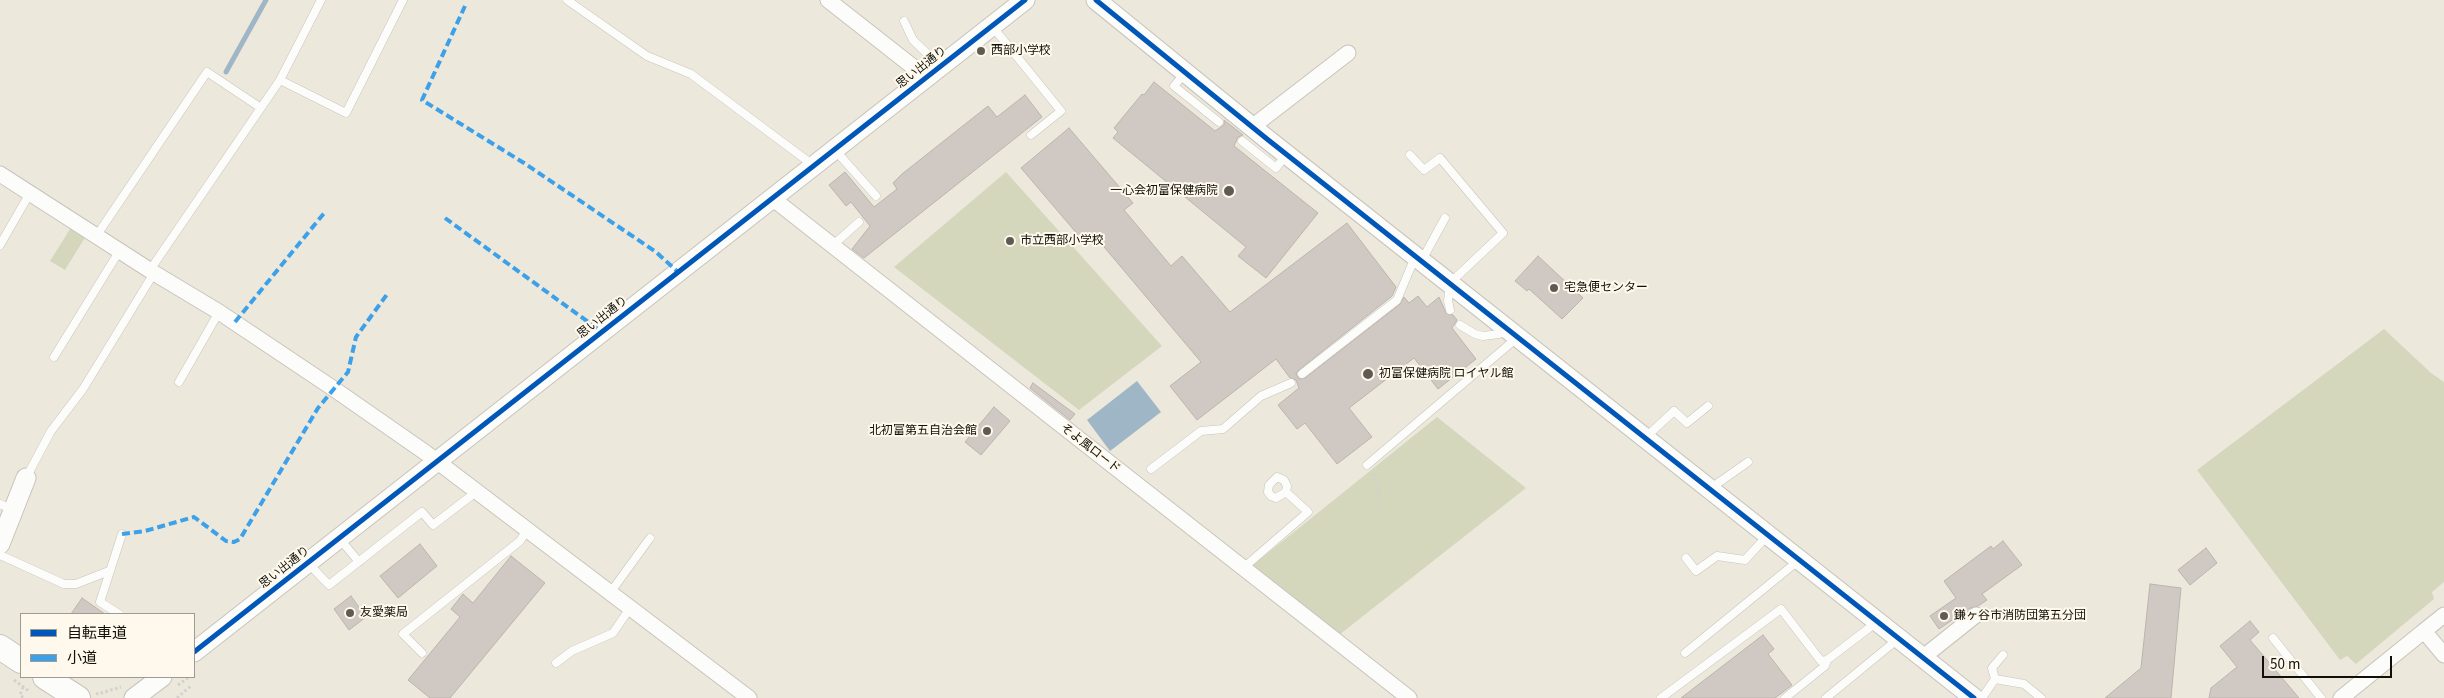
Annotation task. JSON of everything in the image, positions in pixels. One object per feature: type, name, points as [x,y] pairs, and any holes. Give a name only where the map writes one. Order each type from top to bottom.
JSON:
[{"type":"main road","points":[[0,647],[20,660]]},
{"type":"main road","points":[[47,678],[84,694]]},
{"type":"street","points":[[828,0],[933,72]]},
{"type":"street","points":[[1096,0],[1185,73],[1247,134],[1287,154],[1419,257],[1798,561],[1974,698]]},
{"type":"street","name":"思い出通り","points":[[195,651],[772,198],[836,150],[992,26],[1020,1]]},
{"type":"street","points":[[1247,134],[1348,53]]},
{"type":"street","points":[[0,174],[152,272],[220,312],[334,389],[436,462],[749,698]]},
{"type":"street","name":"そよ風ロード","points":[[772,198],[997,371],[1242,569],[1409,698]]},
{"type":"street","points":[[0,544],[7,507],[26,478]]},
{"type":"street","points":[[1922,658],[1976,615]]},
{"type":"street","points":[[2341,698],[2444,615]]},
{"type":"street","points":[[2424,631],[2444,655]]},
{"type":"street","points":[[131,690],[160,678]]},
{"type":"lane","points":[[26,478],[51,431],[83,389],[152,272],[280,80],[321,0]]},
{"type":"lane","points":[[280,80],[346,113],[403,0]]},
{"type":"lane","points":[[567,0],[647,56],[691,74],[814,166]]},
{"type":"lane","points":[[904,21],[913,40],[933,72]]},
{"type":"lane","points":[[992,26],[1061,111],[1031,135]]},
{"type":"lane","points":[[96,235],[207,72],[261,108]]},
{"type":"lane","points":[[1185,73],[1174,86],[1219,122]]},
{"type":"lane","points":[[836,150],[876,196]]},
{"type":"lane","points":[[1410,155],[1424,170],[1440,158],[1503,233],[1450,283],[1448,301],[1450,310]]},
{"type":"lane","points":[[0,245],[30,193]]},
{"type":"lane","points":[[1302,374],[1397,300],[1419,257],[1445,218]]},
{"type":"lane","points":[[832,246],[859,222]]},
{"type":"lane","points":[[54,357],[120,250]]},
{"type":"lane","points":[[179,382],[220,312]]},
{"type":"lane","points":[[1460,325],[1475,334],[1483,336],[1513,333]]},
{"type":"lane","points":[[1367,465],[1513,333]]},
{"type":"lane","points":[[1151,468],[1201,431],[1223,429],[1261,396],[1291,383]]},
{"type":"lane","points":[[1644,438],[1674,411],[1687,423],[1708,406]]},
{"type":"lane","points":[[1710,490],[1748,462]]},
{"type":"lane","points":[[308,562],[329,586],[422,512],[433,526],[476,492]]},
{"type":"lane","points":[[1242,569],[1308,512],[1286,492]]},
{"type":"lane","points":[[422,653],[403,634],[520,542],[527,530]]},
{"type":"lane","points":[[117,613],[100,602],[122,534]]},
{"type":"lane","points":[[1686,558],[1696,571],[1717,556],[1745,560],[1767,536]]},
{"type":"lane","points":[[339,538],[359,562]]},
{"type":"lane","points":[[610,593],[650,538]]},
{"type":"lane","points":[[0,555],[64,584],[76,584],[110,571]]},
{"type":"lane","points":[[1685,653],[1798,561]]},
{"type":"lane","points":[[556,663],[572,650],[613,632],[630,608]]},
{"type":"lane","points":[[1661,698],[1781,609],[1821,661],[1827,660]]},
{"type":"lane","points":[[1784,698],[1824,666],[1827,660],[1877,622]]},
{"type":"lane","points":[[2273,638],[2321,698]]},
{"type":"lane","points":[[1826,698],[1898,639]]},
{"type":"lane","points":[[1982,698],[1995,679],[1992,668],[2003,655]]},
{"type":"lane","points":[[1995,679],[2024,684],[2041,698]]},
{"type":"path","points":[[1367,465],[1377,484],[1379,507]]},
{"type":"path","points":[[177,698],[192,685]]},
{"type":"path","points":[[23,687],[20,695],[24,698]]},
{"type":"path","points":[[84,694],[98,694],[122,687],[131,690]]},
{"type":"green space","points":[[1006,172],[1162,346],[1079,410],[894,267]]},
{"type":"green space","points":[[72,226],[86,236],[65,270],[50,261]]},
{"type":"green space","points":[[2384,329],[2431,373],[2444,382],[2444,582],[2432,592],[2434,599],[2356,664],[2347,656],[2340,660],[2197,470]]},
{"type":"green space","points":[[1437,417],[1526,488],[1339,635],[1253,565]]},
{"type":"water","points":[[1137,381],[1161,412],[1110,451],[1087,420]]},
{"type":"building","points":[[1154,82],[1215,131],[1224,125],[1224,120],[1243,135],[1238,137],[1234,146],[1318,213],[1266,278],[1238,256],[1246,247],[1113,138],[1118,132],[1114,128]]},
{"type":"building","points":[[1025,95],[1042,117],[864,258],[852,249],[870,226],[851,202],[846,206],[829,185],[845,172],[874,207],[897,189],[893,183],[902,174],[988,106],[997,117]]},
{"type":"building","points":[[1069,128],[1133,203],[1124,210],[1171,266],[1182,256],[1230,312],[1347,223],[1396,287],[1392,296],[1299,370],[1296,374],[1299,379],[1305,378],[1400,304],[1404,297],[1409,303],[1418,296],[1427,307],[1439,297],[1446,313],[1453,315],[1457,320],[1452,328],[1476,359],[1438,389],[1414,358],[1349,408],[1372,437],[1337,464],[1305,423],[1297,429],[1278,405],[1299,388],[1296,380],[1290,378],[1276,359],[1197,420],[1170,386],[1201,362],[1094,235],[1085,243],[1021,168]]},
{"type":"building","points":[[1538,256],[1583,298],[1562,319],[1529,289],[1527,291],[1515,281]]},
{"type":"building","points":[[1033,383],[1075,414],[1070,420],[1030,388]]},
{"type":"building","points":[[994,407],[1010,421],[981,455],[965,442]]},
{"type":"building","points":[[2003,541],[2022,565],[1982,594],[1987,600],[1978,606],[1970,608],[1939,629],[1930,616],[1956,598],[1944,581],[1991,546],[1993,549]]},
{"type":"building","points":[[420,544],[437,566],[398,598],[380,576]]},
{"type":"building","points":[[2206,548],[2217,563],[2190,585],[2178,570]]},
{"type":"building","points":[[511,556],[545,583],[450,698],[430,698],[408,680],[460,617],[451,609],[463,594],[473,603]]},
{"type":"building","points":[[2150,584],[2181,588],[2171,698],[2105,698],[2141,668]]},
{"type":"building","points":[[351,596],[366,617],[349,630],[334,609]]},
{"type":"building","points":[[82,598],[104,613],[72,613]]},
{"type":"building","points":[[2250,621],[2259,632],[2250,640],[2299,698],[2209,698],[2211,688],[2237,667],[2220,646]]},
{"type":"building","points":[[1763,635],[1774,649],[1768,654],[1792,685],[1775,698],[1681,698]]},
{"type":"waterway","points":[[226,72],[266,0]]},
{"type":"marked path","points":[[465,6],[422,100],[524,163],[656,252],[678,272]]},
{"type":"marked path","points":[[235,322],[325,212]]},
{"type":"marked path","points":[[445,218],[602,332]]},
{"type":"marked path","points":[[122,534],[145,531],[194,517],[226,541],[234,542],[240,539],[318,408],[348,372],[356,337],[388,293]]},
{"type":"cycle path","points":[[195,651],[1025,0]]},
{"type":"cycle path","points":[[1096,0],[1267,139],[1974,698]]},
{"type":"place","name":"西部小学校","points":[[981,51]]},
{"type":"place","name":"一心会初富保健病院","points":[[1229,191]]},
{"type":"place","name":"市立西部小学校","points":[[1010,241]]},
{"type":"place","name":"宅急便センター","points":[[1554,288]]},
{"type":"place","name":"初富保健病院 ロイヤル館","points":[[1368,374]]},
{"type":"place","name":"北初富第五自治会館","points":[[987,431]]},
{"type":"place","name":"友愛薬局","points":[[350,613]]},
{"type":"place","name":"鎌ヶ谷市消防団第五分団","points":[[1944,616]]}]
